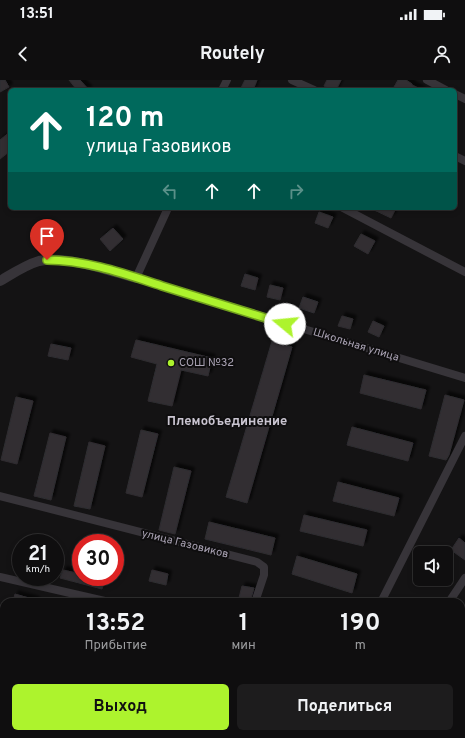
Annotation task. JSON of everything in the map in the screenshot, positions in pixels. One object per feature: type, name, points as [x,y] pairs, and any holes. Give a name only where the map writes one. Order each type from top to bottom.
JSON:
[{"type":"street","points":[[292,80],[310,88]]},
{"type":"street","points":[[427,80],[442,88]]},
{"type":"street","points":[[0,281],[13,273],[38,262],[47,260],[78,263],[136,278],[167,210]]},
{"type":"street","points":[[347,210],[465,272]]},
{"type":"street","name":"Школьная улица","points":[[136,278],[465,378]]},
{"type":"street","points":[[383,598],[465,436]]},
{"type":"street","name":"улица Газовиков","points":[[0,496],[257,562],[264,567],[264,575],[256,598]]},
{"type":"street","points":[[0,577],[92,598]]},
{"type":"street","points":[[452,598],[465,578]]},
{"type":"building","points":[[0,80],[5,80],[9,87],[0,92]]},
{"type":"building","points":[[69,80],[80,80],[87,88],[75,88]]},
{"type":"building","points":[[245,80],[257,80],[254,88],[241,88]]},
{"type":"building","points":[[327,80],[341,80],[337,88],[328,88],[324,86]]},
{"type":"building","points":[[398,80],[406,80],[418,88],[396,88],[394,87]]},
{"type":"building","points":[[8,134],[8,153],[0,159],[0,140]]},
{"type":"building","points":[[374,210],[395,210],[391,218]]},
{"type":"building","points":[[319,212],[333,217],[328,228],[315,223]]},
{"type":"building","points":[[113,228],[123,239],[110,251],[100,239]]},
{"type":"building","points":[[361,234],[375,241],[368,254],[354,246]]},
{"type":"building","points":[[245,274],[258,278],[255,290],[241,286]]},
{"type":"building","points":[[270,285],[283,288],[280,300],[267,297]]},
{"type":"building","points":[[303,297],[318,302],[314,313],[299,308]]},
{"type":"building","points":[[342,316],[353,319],[350,329],[338,326]]},
{"type":"building","points":[[373,321],[384,326],[379,337],[368,332]]},
{"type":"building","points":[[136,340],[212,358],[208,376],[181,370],[172,406],[148,401],[157,364],[131,357]]},
{"type":"building","points":[[272,341],[292,347],[247,503],[226,497]]},
{"type":"building","points":[[51,344],[71,348],[68,360],[48,356]]},
{"type":"building","points":[[364,375],[426,390],[421,409],[360,393]]},
{"type":"building","points":[[445,395],[464,400],[449,455],[446,460],[429,456]]},
{"type":"building","points":[[16,397],[33,401],[17,464],[1,460]]},
{"type":"building","points":[[352,427],[413,443],[408,461],[347,445]]},
{"type":"building","points":[[141,430],[158,434],[142,497],[126,493]]},
{"type":"building","points":[[50,433],[66,437],[51,500],[34,496]]},
{"type":"building","points":[[89,442],[105,446],[90,509],[74,506]]},
{"type":"building","points":[[174,467],[191,471],[175,534],[159,530]]},
{"type":"building","points":[[338,482],[399,498],[394,516],[333,501]]},
{"type":"building","points":[[304,515],[367,530],[363,546],[300,531]]},
{"type":"building","points":[[209,522],[275,538],[271,555],[205,539]]},
{"type":"building","points":[[459,538],[465,543],[465,560],[453,551],[453,547]]},
{"type":"building","points":[[297,556],[357,574],[352,593],[292,574]]},
{"type":"building","points":[[64,570],[72,572],[72,581],[64,579]]},
{"type":"building","points":[[152,570],[168,574],[166,585],[149,581]]},
{"type":"building","points":[[91,586],[103,586],[102,589]]},
{"type":"building","points":[[242,586],[254,588],[251,598],[239,598]]},
{"type":"building","points":[[15,594],[29,598],[14,598]]},
{"type":"place","name":"СОШ №32","points":[[171,363]]},
{"type":"district","name":"Племобъединение","points":[[227,422]]},
{"type":"route","points":[[47,260],[59,260],[102,268],[285,324]]}]
